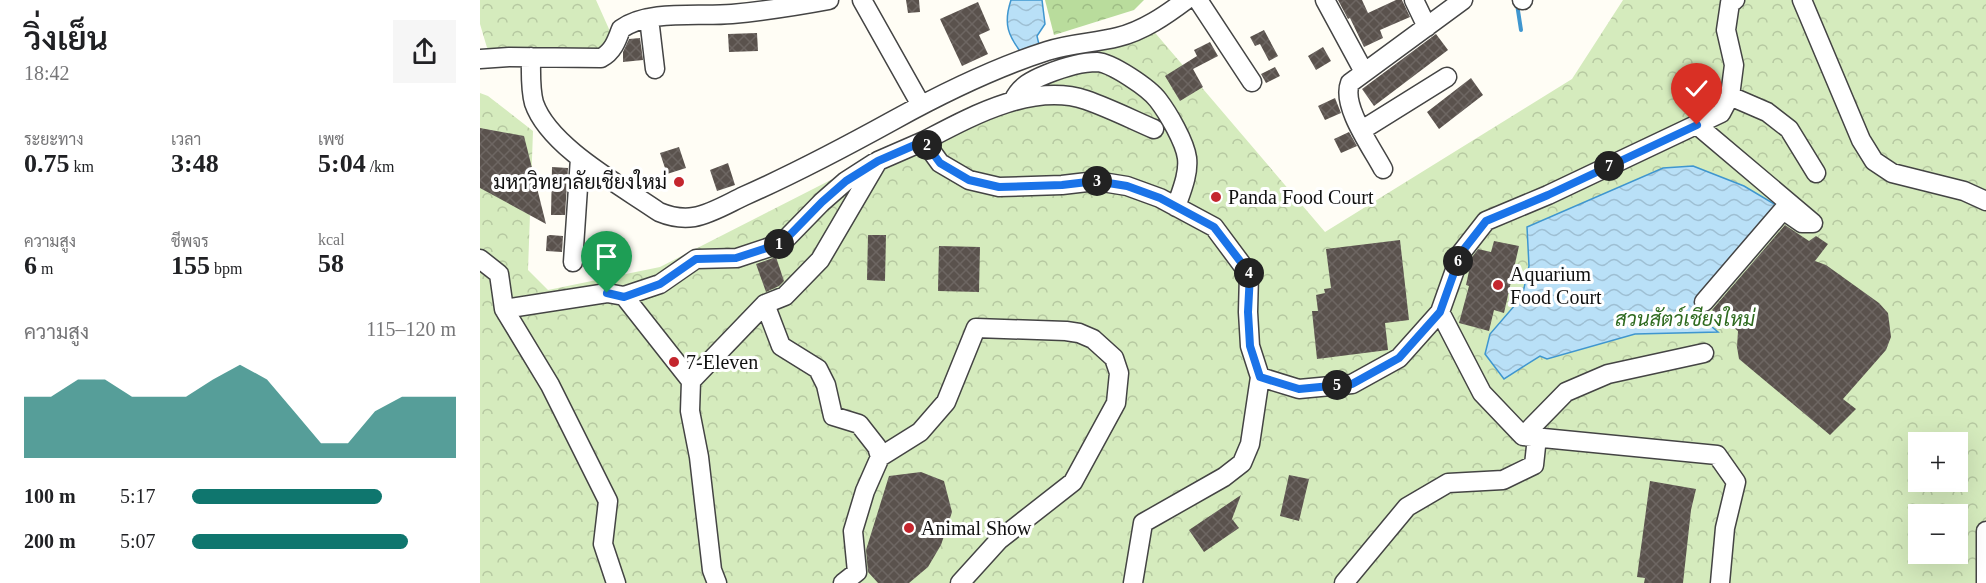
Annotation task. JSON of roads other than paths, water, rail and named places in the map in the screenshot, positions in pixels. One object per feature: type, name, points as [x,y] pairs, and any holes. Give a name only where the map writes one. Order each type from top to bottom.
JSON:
[{"type":"street","points":[[480,59],[602,58],[610,52],[621,29],[635,21],[649,18],[730,14],[829,0]]},
{"type":"street","points":[[862,0],[921,105]]},
{"type":"street","points":[[531,57],[534,102],[539,114],[560,141],[580,158],[659,212],[671,217],[696,217],[762,188],[843,148],[921,105],[1022,59],[1070,44],[1132,33],[1186,0]]},
{"type":"street","points":[[1198,0],[1252,82]]},
{"type":"street","points":[[1325,0],[1364,72]]},
{"type":"street","points":[[1414,0],[1427,27]]},
{"type":"street","points":[[1383,170],[1348,104],[1347,91],[1350,83],[1464,0]]},
{"type":"street","points":[[1260,377],[1299,389],[1352,384],[1399,358],[1440,312],[1461,253],[1486,221],[1548,195],[1721,113],[1730,96],[1734,65],[1726,30],[1730,3],[1736,0]]},
{"type":"street","points":[[1802,0],[1861,140],[1874,161],[1892,173],[1964,191],[1986,201]]},
{"type":"street","points":[[649,18],[655,69]]},
{"type":"street","points":[[1013,101],[1018,90],[1051,72],[1078,64],[1098,62],[1119,69],[1157,99],[1178,133],[1187,158],[1185,181],[1176,207]]},
{"type":"street","points":[[1362,130],[1447,77]]},
{"type":"street","points":[[504,309],[607,293],[624,297],[660,284],[696,259],[736,258],[782,243],[846,181],[878,161],[983,111],[1013,101],[1054,95],[1084,99],[1154,129]]},
{"type":"street","points":[[1730,96],[1767,112],[1789,129],[1816,173]]},
{"type":"street","points":[[1697,125],[1813,223],[1802,223],[1783,210],[1704,302]]},
{"type":"street","points":[[924,141],[940,163],[969,180],[999,187],[1062,185],[1096,181],[1127,186],[1160,198],[1214,227],[1250,274],[1248,312],[1250,346],[1260,377],[1250,444],[1242,463],[1224,477],[1143,523],[1133,583]]},
{"type":"street","points":[[573,262],[580,158]]},
{"type":"street","points":[[691,381],[746,321],[765,304],[785,296],[820,260],[878,161]]},
{"type":"street","points":[[480,259],[499,274],[504,309],[550,385],[608,501],[603,544],[616,583]]},
{"type":"street","points":[[624,297],[691,381],[690,411],[699,457],[712,570],[717,583]]},
{"type":"street","points":[[765,304],[781,346],[818,369],[826,385],[833,416],[859,424],[877,447],[880,457]]},
{"type":"street","points":[[1440,312],[1482,393],[1530,437],[1717,455],[1736,482],[1725,528],[1720,583]]},
{"type":"street","points":[[843,583],[857,572],[853,531],[865,490],[880,457],[920,432],[946,402],[976,328],[1066,330],[1093,339],[1114,358],[1119,373],[1116,403],[1073,482],[999,540],[960,583]]},
{"type":"street","points":[[1344,583],[1407,507],[1448,483],[1503,480],[1534,465],[1530,437],[1566,392],[1608,374],[1704,353]]},
{"type":"street","points":[[1986,531],[1986,583]]},
{"type":"water","points":[[1011,0],[1042,0],[1045,24],[1037,36],[1040,49],[1023,55],[1014,42],[1007,23]]},
{"type":"water","points":[[1693,166],[1744,186],[1776,205],[1698,315],[1718,332],[1635,334],[1547,359],[1540,356],[1504,379],[1485,354],[1490,334],[1522,297],[1529,266],[1527,227],[1663,168]]},
{"type":"waterway","points":[[1517,4],[1521,30]]},
{"type":"place","name":"มหาวิทยาลัยเชียงใหม่","points":[[679,182]]},
{"type":"place","name":"Panda Food Court","points":[[1216,197]]},
{"type":"place","name":"Aquarium Food Court","points":[[1498,285]]},
{"type":"place","name":"7-Eleven","points":[[674,362]]},
{"type":"place","name":"Animal Show","points":[[909,528]]},
{"type":"park label","name":"สวนสัตว์เชียงใหม่","points":[[1685,319]]}]
